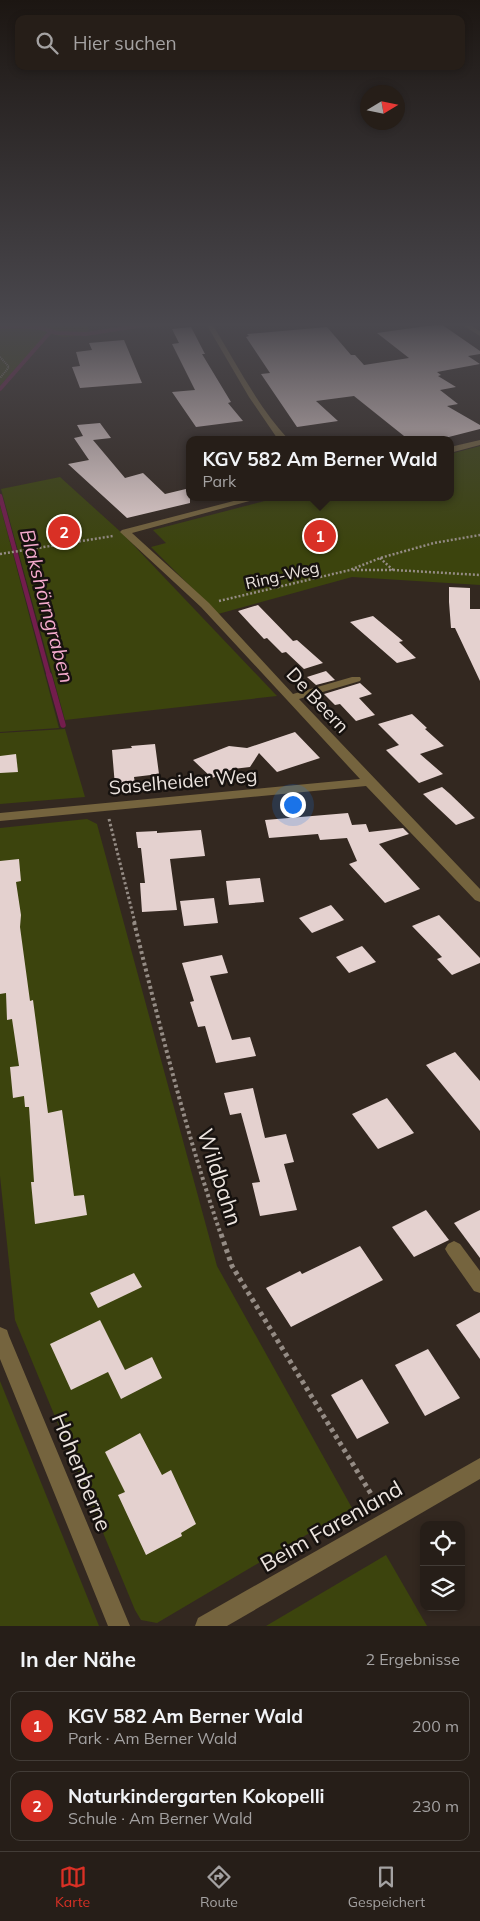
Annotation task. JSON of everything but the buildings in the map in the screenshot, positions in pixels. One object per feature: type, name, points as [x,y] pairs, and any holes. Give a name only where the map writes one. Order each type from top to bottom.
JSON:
[{"type":"street","points":[[254,398],[280,436]]},
{"type":"street","points":[[454,449],[480,442]]},
{"type":"street","points":[[122,534],[245,501]]},
{"type":"street","name":"De Beern","points":[[122,534],[205,605],[369,782],[480,897]]},
{"type":"street","points":[[291,698],[356,679]]},
{"type":"street","name":"Saselheider Weg","points":[[0,817],[369,782]]},
{"type":"street","points":[[454,1249],[480,1284]]},
{"type":"street","name":"Hohenberne","points":[[0,1336],[119,1626]]},
{"type":"street","name":"Beim Farenland","points":[[206,1626],[388,1523],[480,1468]]},
{"type":"path","points":[[0,554],[122,534]]},
{"type":"path","name":"Ring-Weg","points":[[205,605],[350,570],[380,558],[434,543],[480,535]]},
{"type":"path","points":[[380,558],[394,570]]},
{"type":"path","points":[[350,570],[394,570],[480,575]]},
{"type":"path","name":"Wildbahn","points":[[106,807],[164,1042],[203,1182],[232,1266],[388,1523]]},
{"type":"green space","points":[[480,446],[480,585],[352,577],[218,614],[151,547],[166,543],[153,530],[265,501],[454,501],[454,453]]},
{"type":"green space","points":[[60,477],[123,534],[277,696],[65,720],[1,489]]},
{"type":"green space","points":[[0,505],[59,728],[0,732]]},
{"type":"green space","points":[[65,729],[85,797],[0,804],[0,733]]},
{"type":"green space","points":[[87,819],[97,824],[217,1266],[352,1508],[157,1623],[141,1620],[135,1610],[15,1320],[0,1176],[0,828]]},
{"type":"green space","points":[[0,1381],[99,1626],[0,1626]]},
{"type":"green space","points":[[386,1555],[427,1626],[266,1626]]},
{"type":"waterway","name":"Blakshörngraben","points":[[0,496],[49,676]]},
{"type":"waterway","name":"Blakshörngraben","points":[[49,675],[63,725]]},
{"type":"place","name":"Naturkindergarten Kokopelli","points":[[64,532]]},
{"type":"place","name":"KGV 582 Am Berner Wald","points":[[320,536]]}]
